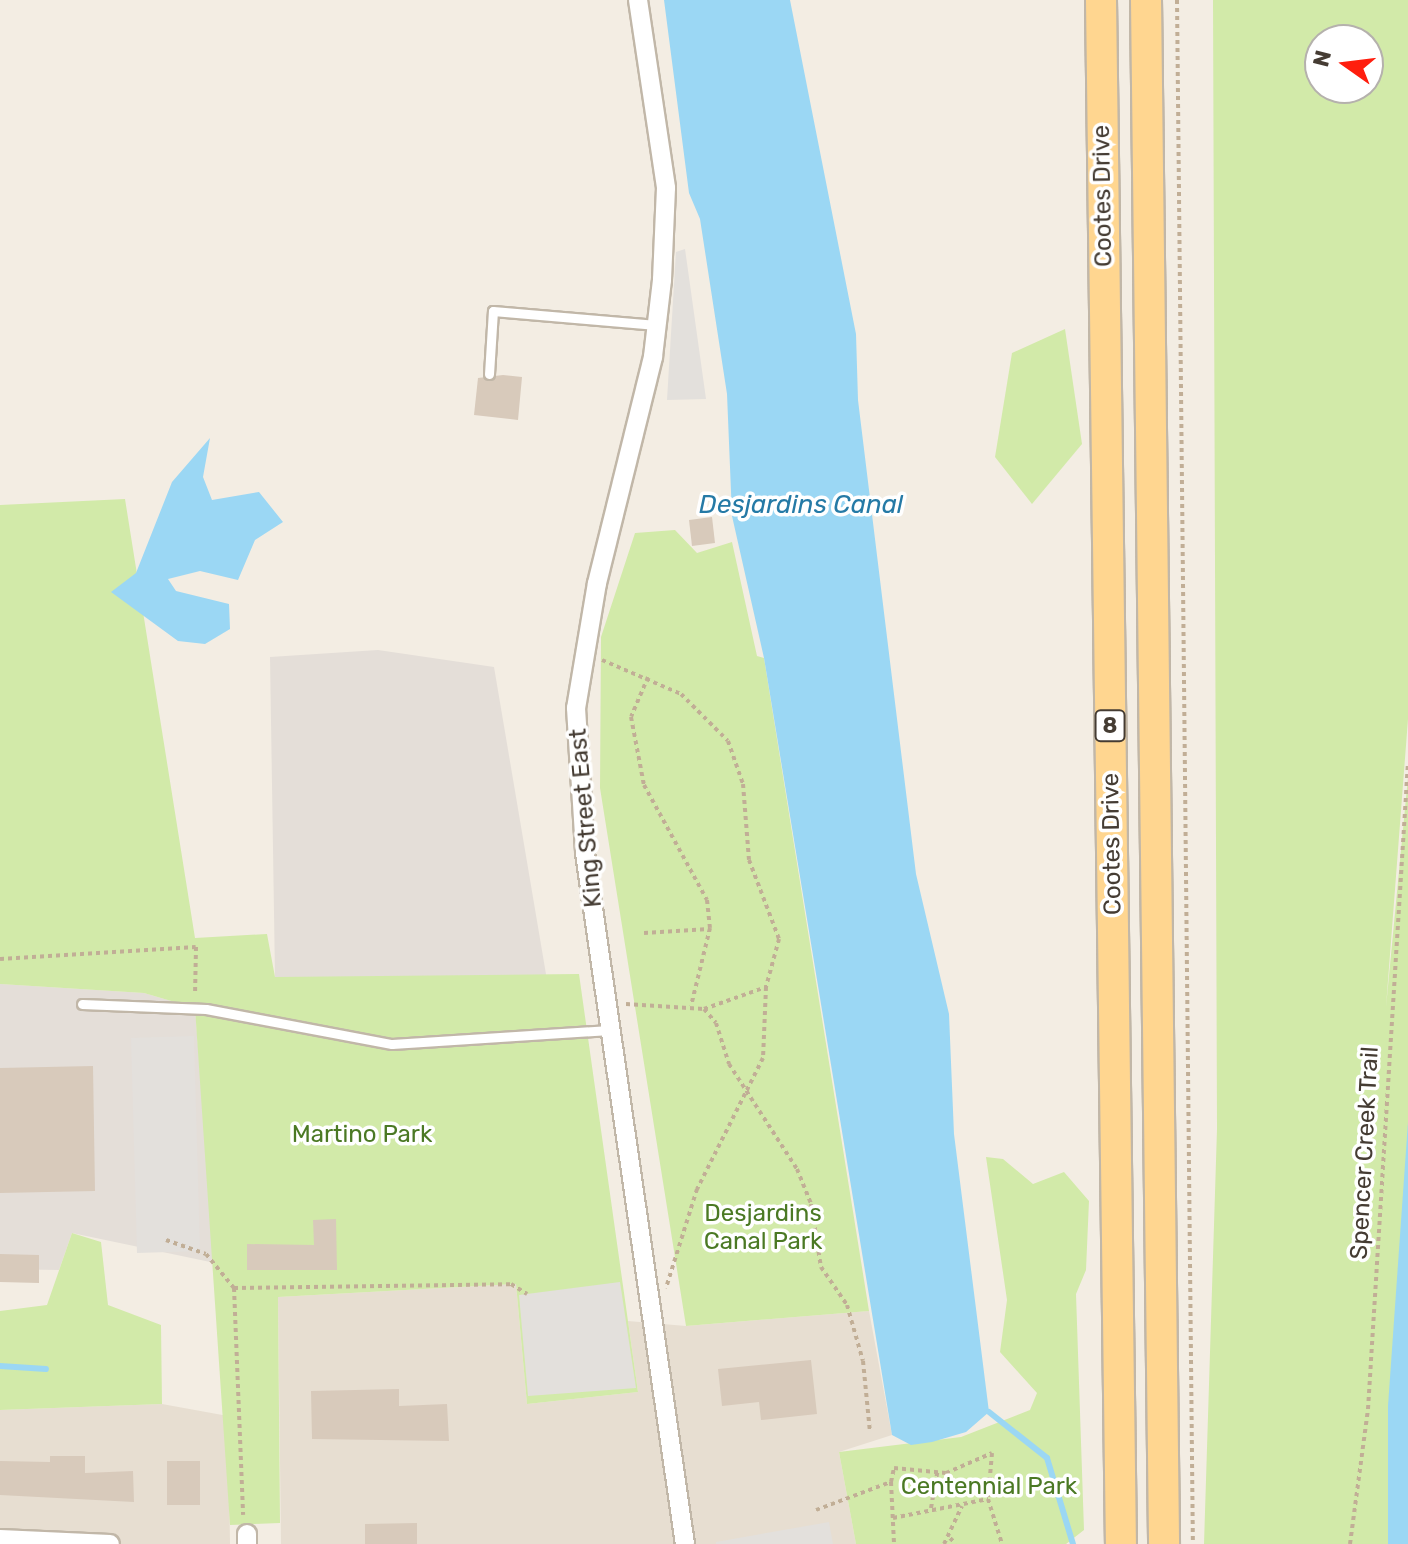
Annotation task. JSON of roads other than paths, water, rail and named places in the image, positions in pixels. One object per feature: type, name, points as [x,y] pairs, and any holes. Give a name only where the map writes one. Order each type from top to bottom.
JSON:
[{"type":"main road","name":"Cootes Drive","points":[[1101,0],[1121,1544]]},
{"type":"main road","name":"Cootes Drive","points":[[1146,0],[1164,1544]]},
{"type":"street","name":"King Street East","points":[[638,0],[666,188],[656,325],[576,708],[579,770],[644,1291],[685,1544]]},
{"type":"street","points":[[0,1539],[110,1544]]},
{"type":"lane","points":[[489,374],[493,311],[656,325]]},
{"type":"lane","points":[[82,1004],[195,1008],[392,1044],[610,1030]]},
{"type":"water","name":"Desjardins Canal","points":[[664,0],[790,0],[856,334],[858,400],[916,874],[949,1014],[954,1134],[989,1412],[966,1432],[932,1442],[911,1445],[892,1435],[764,658],[732,516],[727,394],[700,219],[689,193]]},
{"type":"water","points":[[210,438],[203,477],[212,500],[259,492],[283,522],[255,540],[238,580],[200,571],[168,579],[176,591],[229,604],[230,629],[205,644],[178,641],[111,592],[136,573],[172,482]]},
{"type":"water","points":[[1408,1122],[1408,1544],[1388,1544],[1388,1406]]},
{"type":"waterway","points":[[0,1366],[46,1369]]},
{"type":"waterway","points":[[989,1412],[1047,1458],[1073,1544]]},
{"type":"park label","name":"Martino Park","points":[[362,1135]]},
{"type":"park label","name":"Desjardins Canal Park","points":[[763,1228]]},
{"type":"park label","name":"Centennial Park","points":[[989,1487]]}]
